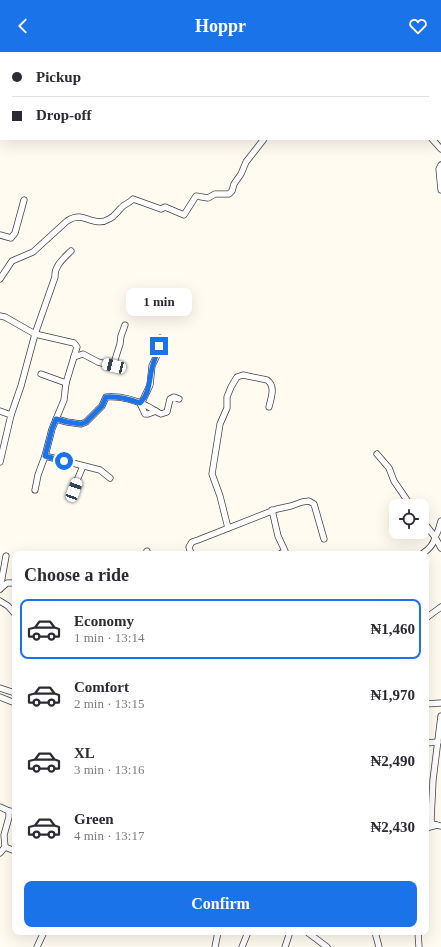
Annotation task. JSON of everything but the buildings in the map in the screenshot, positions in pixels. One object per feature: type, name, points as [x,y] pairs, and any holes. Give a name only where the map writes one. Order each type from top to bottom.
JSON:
[{"type":"street","points":[[0,279],[12,261],[33,252],[66,221],[73,218],[79,217],[92,222],[109,220],[122,207],[133,199],[161,209],[165,207],[184,214],[196,196],[208,198],[215,194],[229,194],[232,191],[234,184],[241,174],[246,162],[263,140]]},
{"type":"street","points":[[433,140],[441,149]]},
{"type":"street","points":[[441,165],[439,169],[441,190]]},
{"type":"street","points":[[0,235],[11,238],[15,233],[24,200]]},
{"type":"street","points":[[0,462],[11,415],[58,264],[71,251]]},
{"type":"street","points":[[0,316],[5,317],[35,334],[74,343],[77,347],[66,383],[64,400],[52,429],[35,490]]},
{"type":"street","points":[[74,357],[83,354],[98,362],[114,366],[125,325]]},
{"type":"street","points":[[140,403],[143,400],[150,384],[152,366],[157,355],[160,338]]},
{"type":"street","points":[[41,374],[66,383]]},
{"type":"street","points":[[228,528],[220,496],[212,474],[220,424],[227,408],[227,397],[237,377],[243,375],[270,382],[272,385],[272,390],[269,407]]},
{"type":"street","points":[[56,419],[81,424],[86,422],[102,406],[106,397],[111,396],[140,403],[145,414],[156,411],[162,414],[165,413],[170,399],[174,397],[179,399]]},
{"type":"street","points":[[0,411],[11,415]]},
{"type":"street","points":[[377,454],[389,468],[394,481],[406,499]]},
{"type":"street","points":[[45,456],[100,470],[110,478]]},
{"type":"street","points":[[70,497],[83,466]]},
{"type":"street","points":[[190,551],[189,547],[192,542],[272,510],[309,501],[314,504],[324,539]]},
{"type":"street","points":[[272,510],[278,536],[285,551]]},
{"type":"street","points":[[426,551],[435,540],[441,521]]},
{"type":"street","points":[[429,529],[441,548]]},
{"type":"street","points":[[0,589],[6,556]]},
{"type":"street","points":[[0,589],[7,583],[12,583]]},
{"type":"street","points":[[0,601],[12,611]]},
{"type":"street","points":[[429,616],[441,607]]},
{"type":"street","points":[[0,688],[12,691]]},
{"type":"street","points":[[0,698],[12,702]]},
{"type":"street","points":[[429,704],[441,703]]},
{"type":"street","points":[[439,825],[432,824],[431,820],[433,780],[438,765],[438,742],[441,716]]},
{"type":"street","points":[[429,743],[438,742]]},
{"type":"street","points":[[429,781],[433,780]]},
{"type":"street","points":[[0,807],[12,811],[2,836],[5,847],[12,850]]},
{"type":"street","points":[[429,827],[439,825]]},
{"type":"street","points":[[0,853],[5,847]]},
{"type":"street","points":[[37,947],[43,935]]},
{"type":"street","points":[[215,947],[217,935]]},
{"type":"street","points":[[242,947],[247,935]]},
{"type":"street","points":[[285,947],[289,935]]},
{"type":"street","points":[[311,935],[327,947]]},
{"type":"street","points":[[376,935],[379,947]]},
{"type":"street","points":[[418,935],[419,947]]},
{"type":"route","points":[[64,461],[45,456],[56,419],[81,424],[86,422],[102,406],[106,397],[111,396],[140,403],[143,400],[150,384],[152,366],[155,362],[159,346]]}]
